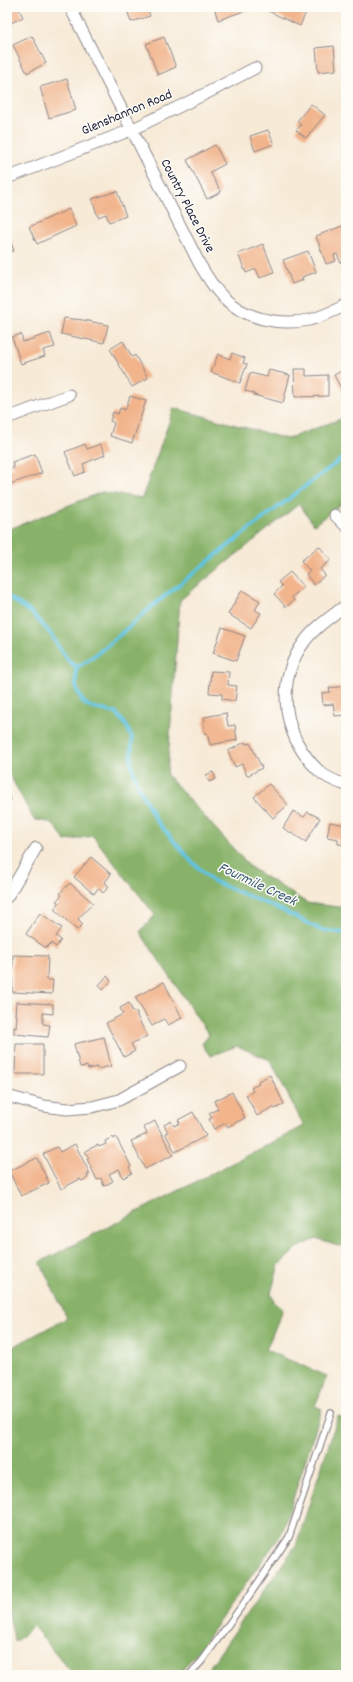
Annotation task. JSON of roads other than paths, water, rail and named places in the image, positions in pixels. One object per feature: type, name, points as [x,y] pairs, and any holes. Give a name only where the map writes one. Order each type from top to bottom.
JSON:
[{"type":"street","name":"Country Place Drive","points":[[70,7],[199,264],[211,283],[223,297],[240,310],[257,317],[280,322],[310,320],[328,314],[346,305]]},
{"type":"street","name":"Glenshannon Road","points":[[7,178],[131,130],[208,93],[255,68]]},
{"type":"street","points":[[7,418],[69,395]]},
{"type":"street","points":[[335,515],[346,526]]},
{"type":"street","points":[[346,605],[305,641],[294,659],[286,688],[287,716],[292,733],[301,749],[320,772],[336,782],[346,785]]},
{"type":"street","points":[[7,897],[36,848]]},
{"type":"street","points":[[7,1096],[44,1106],[67,1109],[92,1107],[119,1100],[180,1066]]},
{"type":"lane","points":[[189,1675],[251,1593],[289,1537],[331,1413]]},
{"type":"waterway","points":[[76,668],[107,645],[156,603],[250,528],[346,456]]},
{"type":"waterway","name":"Fourmile Creek","points":[[7,596],[32,613],[50,633],[67,659],[76,668],[76,688],[83,702],[90,707],[116,713],[126,725],[132,738],[131,763],[137,784],[156,820],[191,861],[213,881],[286,912],[321,930],[346,933]]}]
